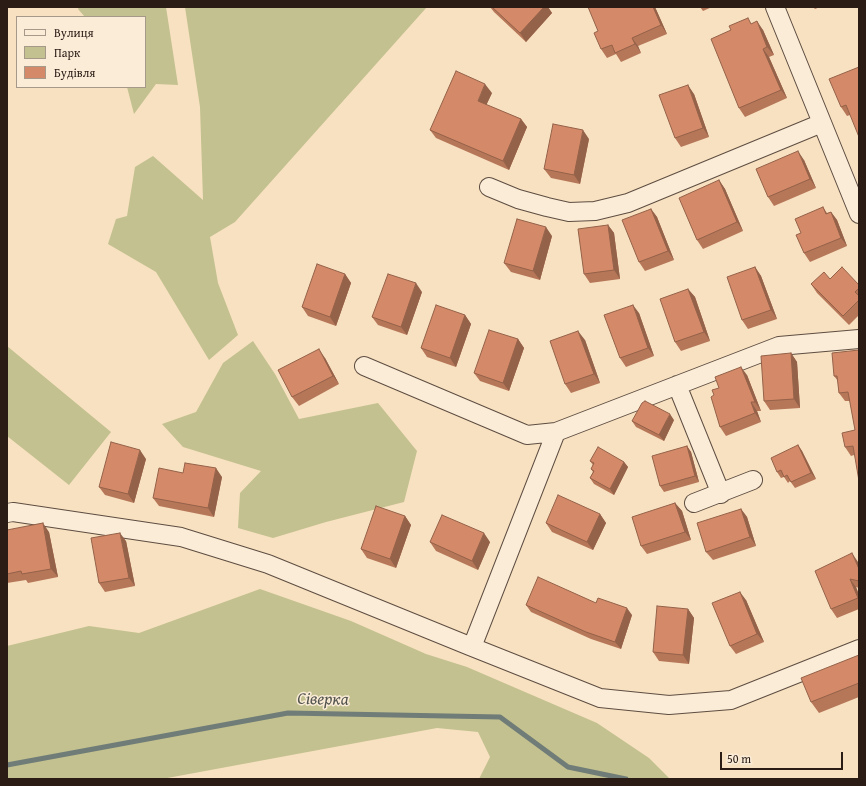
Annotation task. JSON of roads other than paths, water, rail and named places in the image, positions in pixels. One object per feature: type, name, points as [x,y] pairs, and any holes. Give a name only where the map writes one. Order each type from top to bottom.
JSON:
[{"type":"street","points":[[774,7],[859,214]]},
{"type":"street","points":[[489,187],[518,199],[562,211],[569,212],[595,210],[628,203],[822,123]]},
{"type":"street","points":[[364,366],[528,435],[556,432],[779,346],[859,339]]},
{"type":"street","points":[[677,385],[721,494]]},
{"type":"street","points":[[472,647],[556,432]]},
{"type":"street","points":[[694,503],[721,494],[753,480]]},
{"type":"street","points":[[7,513],[20,513],[180,537],[268,564],[600,698],[669,706],[731,700],[859,650]]},
{"type":"waterway","name":"Сіверка","points":[[7,765],[288,713],[500,717],[568,767],[626,779]]}]
